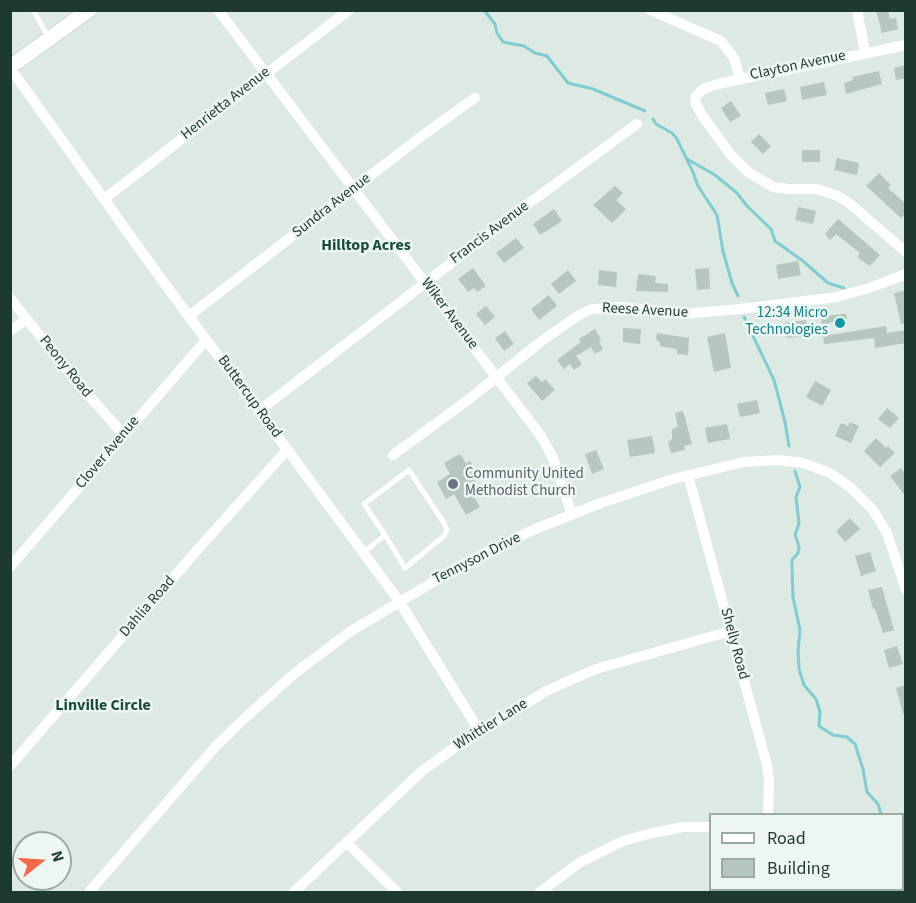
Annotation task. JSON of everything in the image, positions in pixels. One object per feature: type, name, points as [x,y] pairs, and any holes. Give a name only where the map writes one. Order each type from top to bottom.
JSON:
[{"type":"main road","points":[[10,68],[89,10]]},
{"type":"street","name":"Wiker Avenue","points":[[218,10],[426,282],[550,451],[561,477],[572,514]]},
{"type":"street","name":"Henrietta Avenue","points":[[104,199],[349,10]]},
{"type":"street","points":[[650,10],[721,41],[734,58],[740,79]]},
{"type":"street","points":[[857,10],[865,52]]},
{"type":"street","name":"Clayton Avenue","points":[[906,45],[740,79],[703,89],[695,97],[702,115],[729,154],[748,172],[773,187],[817,189],[838,196],[906,252]]},
{"type":"street","name":"Buttercup Road","points":[[10,68],[399,601],[480,732]]},
{"type":"street","name":"Sundra Avenue","points":[[189,316],[423,135],[475,98]]},
{"type":"street","name":"Francis Avenue","points":[[260,410],[637,124]]},
{"type":"street","name":"Reese Avenue","points":[[393,454],[496,378],[543,340],[579,315],[596,308],[622,307],[684,314],[741,309],[837,297],[906,274]]},
{"type":"street","name":"Peony Road","points":[[10,298],[76,381],[123,434]]},
{"type":"street","points":[[10,331],[27,319]]},
{"type":"street","name":"Clover Avenue","points":[[10,567],[206,339]]},
{"type":"street","name":"Dahlia Road","points":[[10,766],[287,450]]},
{"type":"street","name":"Tennyson Drive","points":[[89,892],[216,746],[295,673],[351,631],[465,563],[572,514],[688,475],[744,462],[768,460],[803,463],[830,473],[859,494],[873,510],[883,525],[895,554],[906,590]]},
{"type":"street","name":"Shelly Road","points":[[688,475],[767,765],[768,813]]},
{"type":"street","name":"Whittier Lane","points":[[294,892],[421,772],[451,750],[546,691],[573,677],[596,669],[731,631]]},
{"type":"street","points":[[540,892],[579,863],[623,841],[652,832],[683,827],[709,827]]},
{"type":"street","points":[[346,842],[397,892]]},
{"type":"lane","points":[[33,10],[50,39]]},
{"type":"lane","points":[[408,470],[447,530],[444,536],[405,568],[385,535],[364,504],[408,470]]},
{"type":"lane","points":[[363,552],[385,535]]},
{"type":"building","points":[[876,10],[888,10],[890,19],[896,18],[898,29],[882,33]]},
{"type":"building","points":[[906,65],[906,78],[896,80],[894,68]]},
{"type":"building","points":[[879,71],[882,84],[846,94],[844,83],[853,80],[852,77]]},
{"type":"building","points":[[824,82],[827,95],[802,100],[800,87]]},
{"type":"building","points":[[784,89],[787,101],[768,105],[765,93]]},
{"type":"building","points":[[731,101],[741,116],[730,122],[721,108]]},
{"type":"building","points":[[759,134],[771,146],[763,154],[751,142]]},
{"type":"building","points":[[802,150],[820,150],[820,162],[802,162]]},
{"type":"building","points":[[837,158],[859,163],[857,175],[834,170]]},
{"type":"building","points":[[879,173],[891,185],[888,188],[906,204],[906,213],[901,218],[866,186]]},
{"type":"building","points":[[615,186],[623,193],[616,200],[626,209],[612,223],[593,205]]},
{"type":"building","points":[[798,207],[816,211],[813,224],[795,220]]},
{"type":"building","points":[[554,209],[562,221],[540,235],[533,224]]},
{"type":"building","points":[[838,219],[880,255],[870,266],[857,257],[860,253],[836,234],[830,240],[825,234]]},
{"type":"building","points":[[516,238],[524,248],[504,263],[496,253]]},
{"type":"building","points":[[798,261],[801,275],[778,279],[776,265]]},
{"type":"building","points":[[473,268],[486,286],[477,292],[474,288],[468,292],[458,279]]},
{"type":"building","points":[[709,268],[710,289],[697,290],[695,269]]},
{"type":"building","points":[[568,270],[576,281],[559,294],[551,284]]},
{"type":"building","points":[[599,270],[617,272],[616,287],[598,285]]},
{"type":"building","points":[[638,274],[656,276],[655,283],[668,284],[668,292],[636,291]]},
{"type":"building","points":[[906,290],[906,323],[901,324],[894,293]]},
{"type":"building","points":[[549,295],[557,306],[539,320],[531,309]]},
{"type":"building","points":[[486,306],[495,317],[485,325],[476,314]]},
{"type":"building","points":[[846,314],[847,319],[828,323],[830,335],[886,326],[887,333],[906,330],[906,343],[875,348],[874,338],[824,344],[821,316]]},
{"type":"building","points":[[806,320],[809,336],[786,338],[784,323]]},
{"type":"building","points":[[623,328],[641,329],[640,344],[623,342]]},
{"type":"building","points":[[595,329],[601,339],[599,341],[603,349],[595,354],[591,347],[576,356],[582,364],[574,370],[570,364],[564,369],[557,360],[581,342],[579,339]]},
{"type":"building","points":[[505,331],[514,344],[504,351],[495,338]]},
{"type":"building","points":[[657,333],[689,338],[688,355],[677,354],[677,349],[660,346],[660,342],[656,340]]},
{"type":"building","points":[[725,333],[731,368],[714,372],[707,337]]},
{"type":"building","points":[[536,376],[542,382],[545,379],[555,390],[542,401],[527,383]]},
{"type":"building","points":[[815,381],[831,390],[822,406],[806,397]]},
{"type":"building","points":[[757,400],[760,413],[740,417],[737,404]]},
{"type":"building","points":[[887,408],[899,418],[890,428],[878,419]]},
{"type":"building","points":[[683,411],[692,444],[684,446],[685,450],[671,453],[668,442],[672,439],[672,429],[678,427],[675,413]]},
{"type":"building","points":[[850,422],[859,426],[851,443],[835,436],[841,423],[848,426]]},
{"type":"building","points":[[727,424],[730,439],[708,443],[705,428]]},
{"type":"building","points":[[652,436],[655,453],[630,457],[627,440]]},
{"type":"building","points":[[876,438],[895,453],[880,467],[864,451]]},
{"type":"building","points":[[596,450],[604,469],[592,474],[585,454]]},
{"type":"building","name":"Community United Methodist Church","points":[[460,454],[466,463],[470,461],[480,478],[467,485],[480,507],[466,515],[454,494],[446,499],[437,482],[450,474],[444,463]]},
{"type":"building","points":[[901,468],[906,474],[906,497],[890,476]]},
{"type":"building","points":[[850,518],[860,529],[845,542],[836,531]]},
{"type":"building","points":[[870,552],[876,571],[861,576],[855,556]]},
{"type":"building","points":[[882,587],[894,630],[883,633],[868,590]]},
{"type":"building","points":[[897,646],[903,664],[889,668],[884,650]]},
{"type":"building","points":[[906,685],[906,714],[903,714],[896,688]]},
{"type":"waterway","points":[[484,10],[495,24],[497,33],[503,42],[524,46],[535,53],[547,56],[568,83],[593,89],[645,111]]},
{"type":"waterway","points":[[653,119],[656,124],[672,133],[677,139],[698,186],[717,215],[723,251],[738,296]]},
{"type":"waterway","points":[[687,159],[715,175],[737,193],[771,229],[775,241],[828,283],[844,288]]},
{"type":"waterway","points":[[744,317],[774,380],[789,446]]},
{"type":"waterway","points":[[795,471],[800,487],[796,497],[799,523],[795,535],[799,546],[798,553],[792,560],[792,568],[793,597],[800,630],[799,669],[804,685],[816,699],[820,712],[819,726],[833,735],[847,737],[855,744],[867,792],[878,804],[881,813]]},
{"type":"place","name":"12:34 Micro Technologies","points":[[840,323]]},
{"type":"place","name":"Community United Methodist Church","points":[[453,484]]},
{"type":"district","name":"Hilltop Acres","points":[[366,246]]},
{"type":"district","name":"Linville Circle","points":[[103,706]]}]
